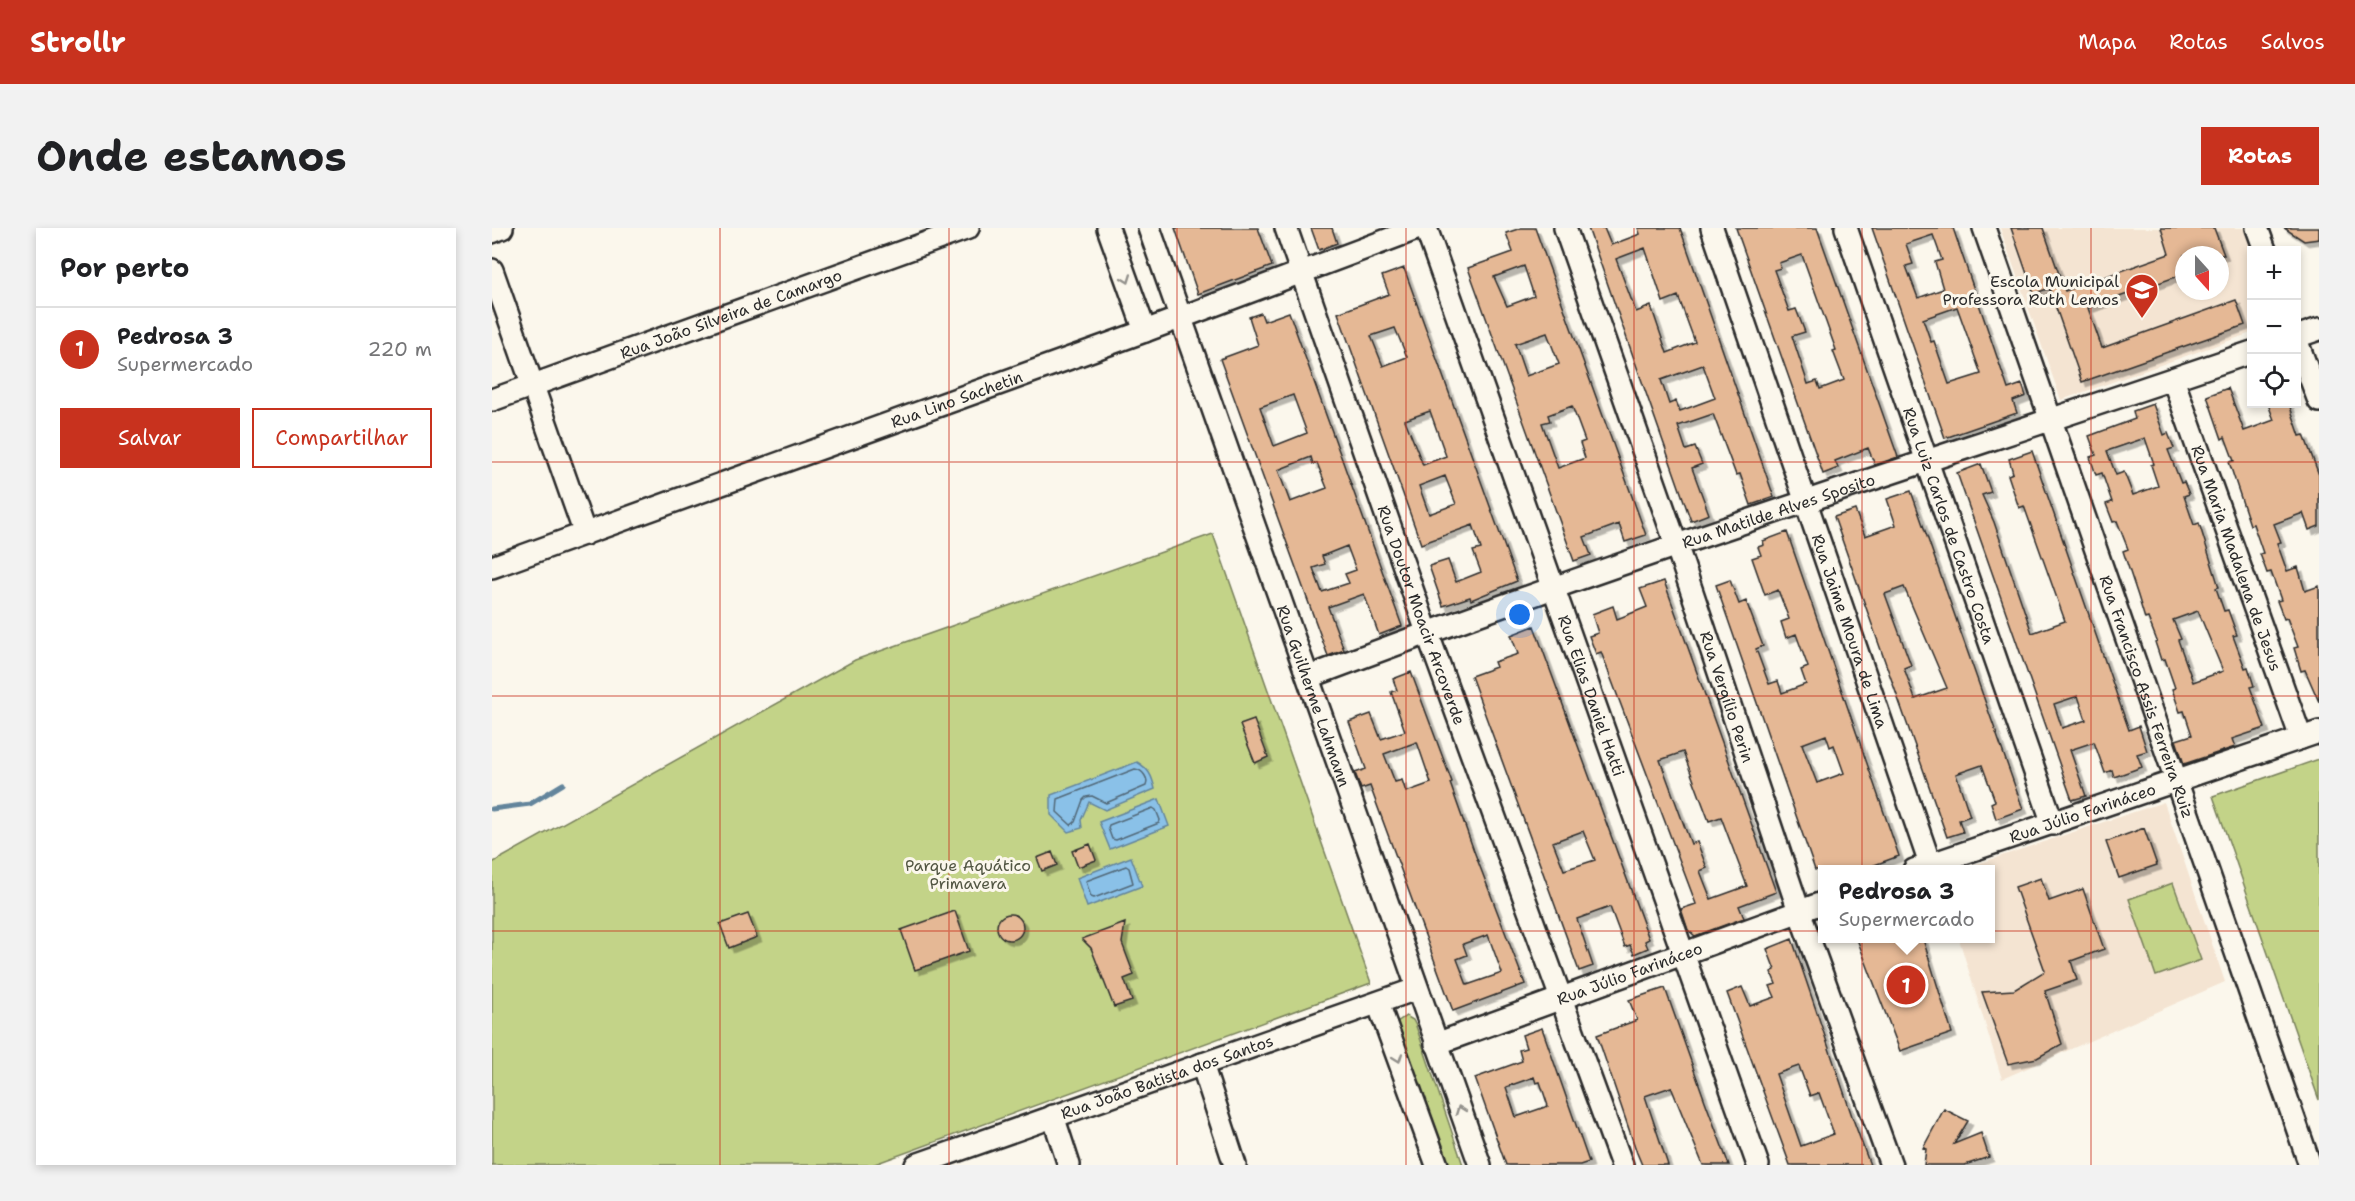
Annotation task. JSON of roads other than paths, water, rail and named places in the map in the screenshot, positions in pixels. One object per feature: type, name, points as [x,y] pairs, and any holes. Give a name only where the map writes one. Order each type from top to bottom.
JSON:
[{"type":"street","points":[[492,232],[502,228]]},
{"type":"street","name":"Rua João Silveira de Camargo","points":[[492,400],[968,228]]},
{"type":"street","points":[[1108,228],[1145,331]]},
{"type":"street","name":"Rua Guilherme Lahmann","points":[[1149,228],[1480,1165]]},
{"type":"street","name":"Rua Doutor Moacir Arcoverde","points":[[1287,228],[1427,632],[1622,1165]]},
{"type":"street","name":"Rua Lino Sachetin","points":[[492,567],[1145,331],[1419,228]]},
{"type":"street","name":"Rua Elias Daniel Hatti","points":[[1426,228],[1758,1165]]},
{"type":"street","name":"Rua Vergílio Perin","points":[[1565,228],[1676,544],[1799,911],[1891,1165]]},
{"type":"street","name":"Rua Jaime Moura de Lima","points":[[1712,228],[1805,502],[1921,865]]},
{"type":"street","name":"Rua Luiz Carlos de Castro Costa","points":[[1846,228],[2053,824]]},
{"type":"street","name":"Rua Francisco Assis Ferreira Ruiz","points":[[1984,228],[2310,1165]]},
{"type":"street","points":[[2257,228],[2264,246]]},
{"type":"street","points":[[492,270],[585,534]]},
{"type":"street","points":[[2301,336],[2319,329]]},
{"type":"street","points":[[2301,352],[2319,401]]},
{"type":"street","name":"Rua Matilde Alves Sposito","points":[[1309,677],[1427,632],[1553,590],[1676,544],[2247,354]]},
{"type":"street","name":"Rua Maria Madalena de Jesus","points":[[2173,379],[2310,735]]},
{"type":"street","name":"Rua Júlio Farináceo","points":[[1928,865],[2310,735]]},
{"type":"street","name":"Rua Júlio Farináceo","points":[[1436,1044],[1562,1000],[1818,904]]},
{"type":"street","name":"Rua João Batista dos Santos","points":[[916,1165],[1416,989]]},
{"type":"street","points":[[1378,1003],[1437,1165]]},
{"type":"street","points":[[1202,1064],[1234,1165]]},
{"type":"street","points":[[1053,1116],[1069,1165]]},
{"type":"water","points":[[1137,762],[1149,773],[1155,789],[1105,810],[1089,802],[1081,820],[1082,828],[1068,832],[1051,815],[1051,795]]},
{"type":"water","points":[[1159,799],[1169,826],[1110,849],[1099,822]]},
{"type":"water","points":[[1131,857],[1142,886],[1087,907],[1077,878]]},
{"type":"waterway","points":[[492,809],[530,804],[563,784]]},
{"type":"place","name":"Escola Municipal Professora Ruth Lemos","points":[[2142,319]]},
{"type":"place","name":"Pedrosa 3","points":[[1906,985]]},
{"type":"park label","name":"Parque Aquático Primavera","points":[[968,874]]}]
